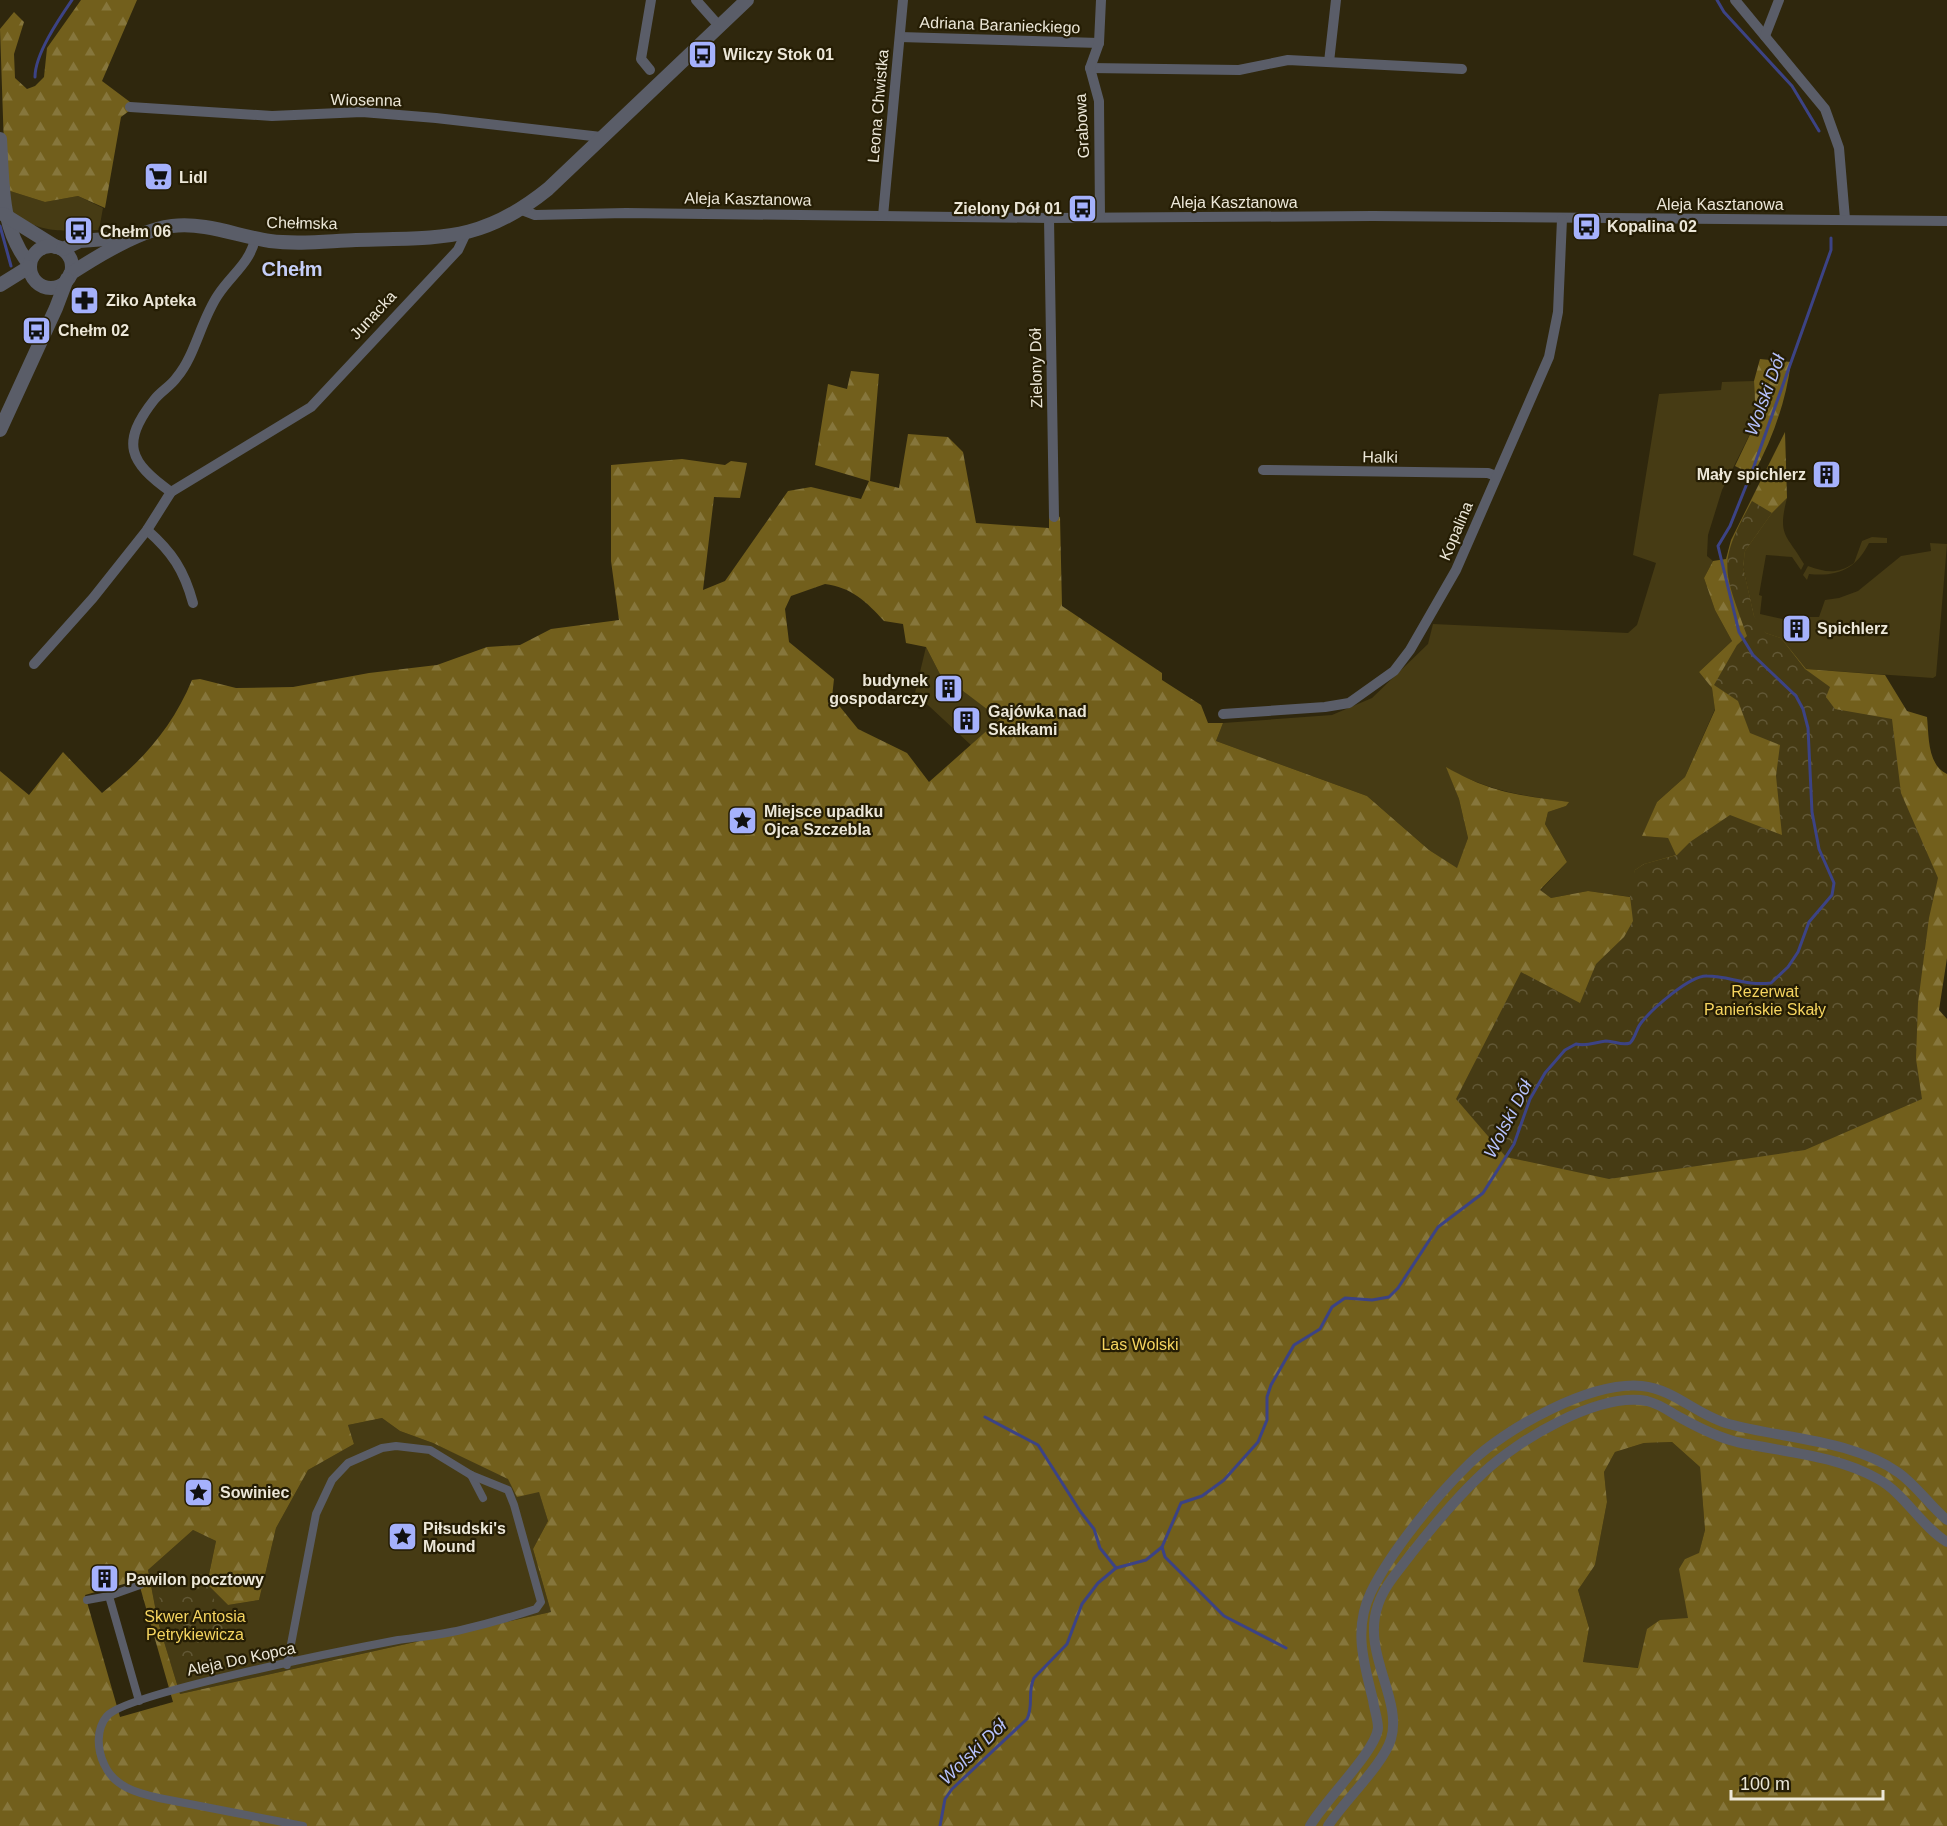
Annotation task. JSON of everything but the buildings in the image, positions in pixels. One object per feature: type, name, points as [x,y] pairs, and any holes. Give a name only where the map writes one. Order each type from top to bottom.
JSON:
[{"type":"street","points":[[650,70],[641,59],[651,0]]},
{"type":"street","points":[[696,0],[720,27]]},
{"type":"street","points":[[466,233],[503,221],[522,210],[548,189],[747,0]]},
{"type":"street","name":"Leona Chwistka","points":[[883,216],[903,0]]},
{"type":"street","points":[[1101,0],[1100,43],[1090,68],[1239,70],[1288,60],[1462,69]]},
{"type":"street","points":[[1329,62],[1336,0]]},
{"type":"street","points":[[1735,0],[1825,109],[1839,148],[1845,219]]},
{"type":"street","points":[[1765,36],[1779,0]]},
{"type":"street","name":"Adriana Baranieckiego","points":[[900,37],[1100,43]]},
{"type":"street","name":"Grabowa","points":[[1090,68],[1099,101],[1100,217]]},
{"type":"street","name":"Wiosenna","points":[[130,106],[262,116],[362,112],[601,137]]},
{"type":"street","points":[[0,139],[2,212],[14,242],[34,274],[52,292],[56,308]]},
{"type":"street","name":"Aleja Kasztanowa","points":[[522,210],[535,215],[626,213],[1049,218],[1947,221]]},
{"type":"street","points":[[0,430],[56,308],[68,277],[71,259],[59,248],[2,212]]},
{"type":"street","name":"Zielony Dół","points":[[1049,218],[1054,517]]},
{"type":"street","name":"Kopalina","points":[[1223,714],[1325,708],[1349,703],[1394,670],[1429,621],[1456,570],[1553,345],[1558,312],[1562,219]]},
{"type":"street","name":"Chełmska","points":[[68,277],[91,260],[140,237],[165,227],[181,225],[210,227],[255,238],[294,243],[436,238],[466,233]]},
{"type":"street","name":"Junacka","points":[[34,664],[87,607],[147,530],[171,492],[311,408],[458,250],[466,233]]},
{"type":"street","name":"Chełmska","points":[[59,248],[80,241],[140,237]]},
{"type":"street","points":[[171,492],[146,474],[138,462],[133,448],[136,425],[155,398],[178,376],[218,294],[248,259],[255,238]]},
{"type":"street","points":[[34,274],[39,252],[59,248]]},
{"type":"street","points":[[34,274],[54,287],[68,277]]},
{"type":"street","points":[[0,286],[34,274]]},
{"type":"street","name":"Halki","points":[[1263,470],[1488,473],[1496,476]]},
{"type":"street","points":[[147,530],[172,554],[189,586],[193,603]]},
{"type":"street","points":[[1310,1826],[1320,1808],[1376,1737],[1377,1721],[1362,1656],[1360,1630],[1366,1604],[1377,1581],[1416,1525],[1471,1462],[1491,1446],[1554,1407],[1580,1396],[1608,1390],[1648,1387],[1728,1424],[1829,1445],[1876,1461],[1899,1473],[1947,1520]]},
{"type":"street","points":[[1328,1826],[1386,1750],[1392,1736],[1393,1720],[1376,1658],[1373,1632],[1377,1606],[1387,1586],[1426,1535],[1483,1472],[1540,1433],[1583,1410],[1625,1401],[1647,1401],[1727,1440],[1805,1456],[1867,1473],[1881,1480],[1947,1542]]},
{"type":"street","points":[[287,1665],[316,1514],[328,1487],[348,1463],[368,1452],[396,1446],[430,1450],[471,1475],[483,1498]]},
{"type":"street","name":"Aleja Do Kopca","points":[[303,1826],[137,1793],[116,1782],[105,1765],[98,1746],[107,1716],[139,1701],[182,1687],[396,1641],[459,1631],[536,1609],[541,1602],[508,1490],[471,1475]]},
{"type":"street","points":[[87,1600],[140,1586]]},
{"type":"street","points":[[109,1596],[139,1701]]},
{"type":"green space","points":[[81,0],[137,0],[102,81],[130,102],[129,111],[121,117],[105,208],[78,196],[45,202],[10,191],[4,147],[0,29],[14,12],[24,22],[14,54],[15,78],[27,89],[35,86],[44,77],[47,48]]},
{"type":"green space","points":[[10,191],[45,202],[78,196],[103,208],[99,230],[54,230],[34,225],[11,214]]},
{"type":"green space","points":[[1760,359],[1791,362],[1786,392],[1777,420],[1753,475],[1735,466],[1756,422],[1754,381]]},
{"type":"green space","name":"Las Wolski","points":[[851,371],[879,374],[870,481],[899,488],[908,434],[948,437],[963,452],[976,523],[1049,528],[1049,513],[1060,517],[1062,606],[1162,673],[1162,680],[1201,705],[1208,723],[1223,723],[1216,741],[1367,796],[1429,850],[1457,868],[1468,838],[1459,799],[1446,767],[1462,776],[1505,792],[1569,802],[1566,806],[1548,812],[1545,824],[1567,862],[1540,890],[1551,898],[1588,891],[1630,897],[1635,870],[1644,864],[1676,855],[1668,838],[1642,836],[1657,802],[1685,777],[1715,710],[1712,688],[1699,672],[1732,641],[1715,610],[1704,578],[1713,561],[1726,559],[1731,540],[1785,432],[1787,498],[1772,513],[1745,551],[1743,567],[1754,616],[1766,633],[1781,638],[1806,669],[1885,675],[1907,711],[1927,717],[1932,757],[1940,770],[1947,774],[1947,958],[1939,1010],[1947,1019],[1947,1826],[0,1826],[0,771],[29,795],[63,752],[102,793],[131,768],[155,742],[175,713],[192,680],[200,679],[236,688],[293,687],[369,673],[437,665],[487,647],[520,645],[551,629],[619,620],[611,561],[611,465],[682,459],[725,465],[731,461],[747,463],[740,498],[714,497],[703,590],[725,581],[788,491],[811,487],[861,499],[869,481],[815,465],[828,384],[847,389]],"holes":[[[825,584],[851,592],[884,621],[903,624],[906,643],[926,647],[943,680],[963,691],[1000,719],[929,782],[907,753],[858,729],[832,697],[834,679],[789,642],[785,609],[791,596]],[[382,1418],[400,1431],[433,1443],[508,1479],[517,1497],[539,1492],[548,1521],[533,1549],[551,1612],[180,1694],[158,1622],[148,1570],[193,1530],[216,1541],[207,1584],[228,1605],[259,1600],[276,1528],[308,1470],[354,1444],[348,1425]],[[1672,1442],[1700,1467],[1705,1530],[1699,1553],[1685,1559],[1679,1569],[1688,1618],[1660,1620],[1647,1629],[1638,1668],[1583,1662],[1589,1628],[1578,1590],[1595,1565],[1607,1502],[1604,1472],[1615,1452],[1644,1443]],[[138,1580],[173,1702],[120,1717],[85,1595]]]},
{"type":"green space","points":[[1754,381],[1756,422],[1722,490],[1708,535],[1707,556],[1713,561],[1704,578],[1715,610],[1732,641],[1699,672],[1712,688],[1715,709],[1685,777],[1657,802],[1643,836],[1668,838],[1677,855],[1644,864],[1631,897],[1588,891],[1551,898],[1540,891],[1567,862],[1545,824],[1548,812],[1566,806],[1568,802],[1492,787],[1447,768],[1459,799],[1468,838],[1457,869],[1429,850],[1367,796],[1216,741],[1223,723],[1332,715],[1372,698],[1428,644],[1433,624],[1628,633],[1637,625],[1656,563],[1633,555],[1659,394],[1721,390],[1722,382]]},
{"type":"green space","points":[[1787,498],[1783,521],[1785,534],[1804,564],[1801,570],[1792,557],[1766,555],[1759,595],[1762,596],[1760,614],[1787,620],[1787,637],[1805,636],[1806,617],[1819,617],[1825,600],[1858,591],[1901,556],[1931,551],[1930,543],[1947,544],[1936,676],[1933,678],[1805,669],[1781,638],[1766,633],[1759,626],[1754,616],[1743,566],[1745,551],[1772,513]]},
{"type":"green space","name":"Rezerwat Panieńskie Skały","points":[[1752,501],[1772,513],[1745,551],[1743,567],[1754,616],[1766,633],[1781,638],[1805,669],[1830,687],[1826,697],[1835,709],[1892,719],[1901,793],[1938,878],[1929,918],[1918,1003],[1916,1059],[1922,1099],[1805,1150],[1609,1179],[1506,1157],[1456,1099],[1521,972],[1580,1003],[1596,964],[1624,937],[1633,921],[1629,888],[1635,870],[1644,864],[1677,855],[1690,842],[1730,815],[1782,835],[1776,776],[1780,745],[1750,733],[1738,701],[1714,685],[1737,645],[1747,636],[1733,596],[1727,568],[1733,540]]},
{"type":"green space","points":[[1872,537],[1887,538],[1887,543],[1869,543],[1854,563],[1862,541]]},
{"type":"green space","points":[[1854,563],[1852,565],[1845,569],[1829,574],[1809,574],[1807,580],[1803,575],[1808,566],[1832,571],[1843,569]]},
{"type":"green space","points":[[926,647],[943,680],[963,691],[1001,719],[972,746],[915,693]]},
{"type":"green space","points":[[382,1418],[400,1431],[433,1443],[539,1491],[548,1521],[533,1549],[551,1612],[180,1694],[158,1622],[148,1570],[193,1530],[216,1541],[207,1584],[228,1605],[259,1600],[276,1528],[308,1470],[354,1444],[348,1425]]},
{"type":"green space","points":[[1672,1442],[1700,1467],[1705,1530],[1699,1554],[1685,1559],[1685,1594],[1689,1619],[1660,1620],[1639,1668],[1583,1662],[1589,1628],[1578,1590],[1595,1565],[1607,1502],[1604,1472],[1615,1452],[1644,1443]]},
{"type":"green space","name":"Skwer Antosia Petrykiewicza","points":[[207,1584],[235,1645],[174,1661],[159,1596]]},
{"type":"waterway","points":[[35,77],[43,48],[72,0]]},
{"type":"waterway","points":[[1717,0],[1724,12],[1792,86],[1819,131]]},
{"type":"waterway","points":[[0,226],[11,266]]},
{"type":"waterway","name":"Wolski Dół","points":[[940,1826],[945,1799],[952,1789],[1027,1719],[1034,1678],[1067,1644],[1082,1604],[1098,1583],[1116,1568],[1146,1560],[1162,1547],[1181,1503],[1202,1496],[1224,1480],[1258,1442],[1267,1420],[1267,1397],[1271,1385],[1294,1345],[1320,1329],[1332,1307],[1345,1298],[1372,1300],[1389,1297],[1398,1288],[1438,1227],[1483,1193],[1514,1144],[1530,1099],[1545,1073],[1565,1050],[1576,1044],[1587,1045],[1606,1041],[1630,1043],[1646,1017],[1672,994],[1700,977],[1715,976],[1753,983],[1771,983],[1788,967],[1798,952],[1809,922],[1832,895],[1834,883],[1819,849],[1812,812],[1808,728],[1803,709],[1796,696],[1753,655],[1739,632],[1718,546],[1730,526],[1754,466],[1831,250],[1831,238]]},
{"type":"waterway","points":[[985,1417],[1038,1445],[1094,1529],[1100,1548],[1116,1568]]},
{"type":"waterway","points":[[1162,1547],[1165,1557],[1224,1616],[1286,1648]]},
{"type":"place","name":"Wilczy Stok 01","points":[[702,54]]},
{"type":"place","name":"Lidl","points":[[158,177]]},
{"type":"place","name":"Zielony Dół 01","points":[[1083,208]]},
{"type":"place","name":"Kopalina 02","points":[[1586,226]]},
{"type":"place","name":"Chełm 06","points":[[79,231]]},
{"type":"place","name":"Ziko Apteka","points":[[85,300]]},
{"type":"place","name":"Chełm 02","points":[[37,330]]},
{"type":"place","name":"Mały spichlerz","points":[[1827,474]]},
{"type":"place","name":"Spichlerz","points":[[1796,628]]},
{"type":"place","name":"budynek gospodarczy","points":[[949,689]]},
{"type":"place","name":"Gajówka nad Skałkami","points":[[967,720]]},
{"type":"place","name":"Miejsce upadku Ojca Szczebla","points":[[743,820]]},
{"type":"place","name":"Sowiniec","points":[[199,1492]]},
{"type":"place","name":"Piłsudski's Mound","points":[[402,1537]]},
{"type":"place","name":"Pawilon pocztowy","points":[[105,1579]]},
{"type":"district","name":"Chełm","points":[[292,269]]}]
